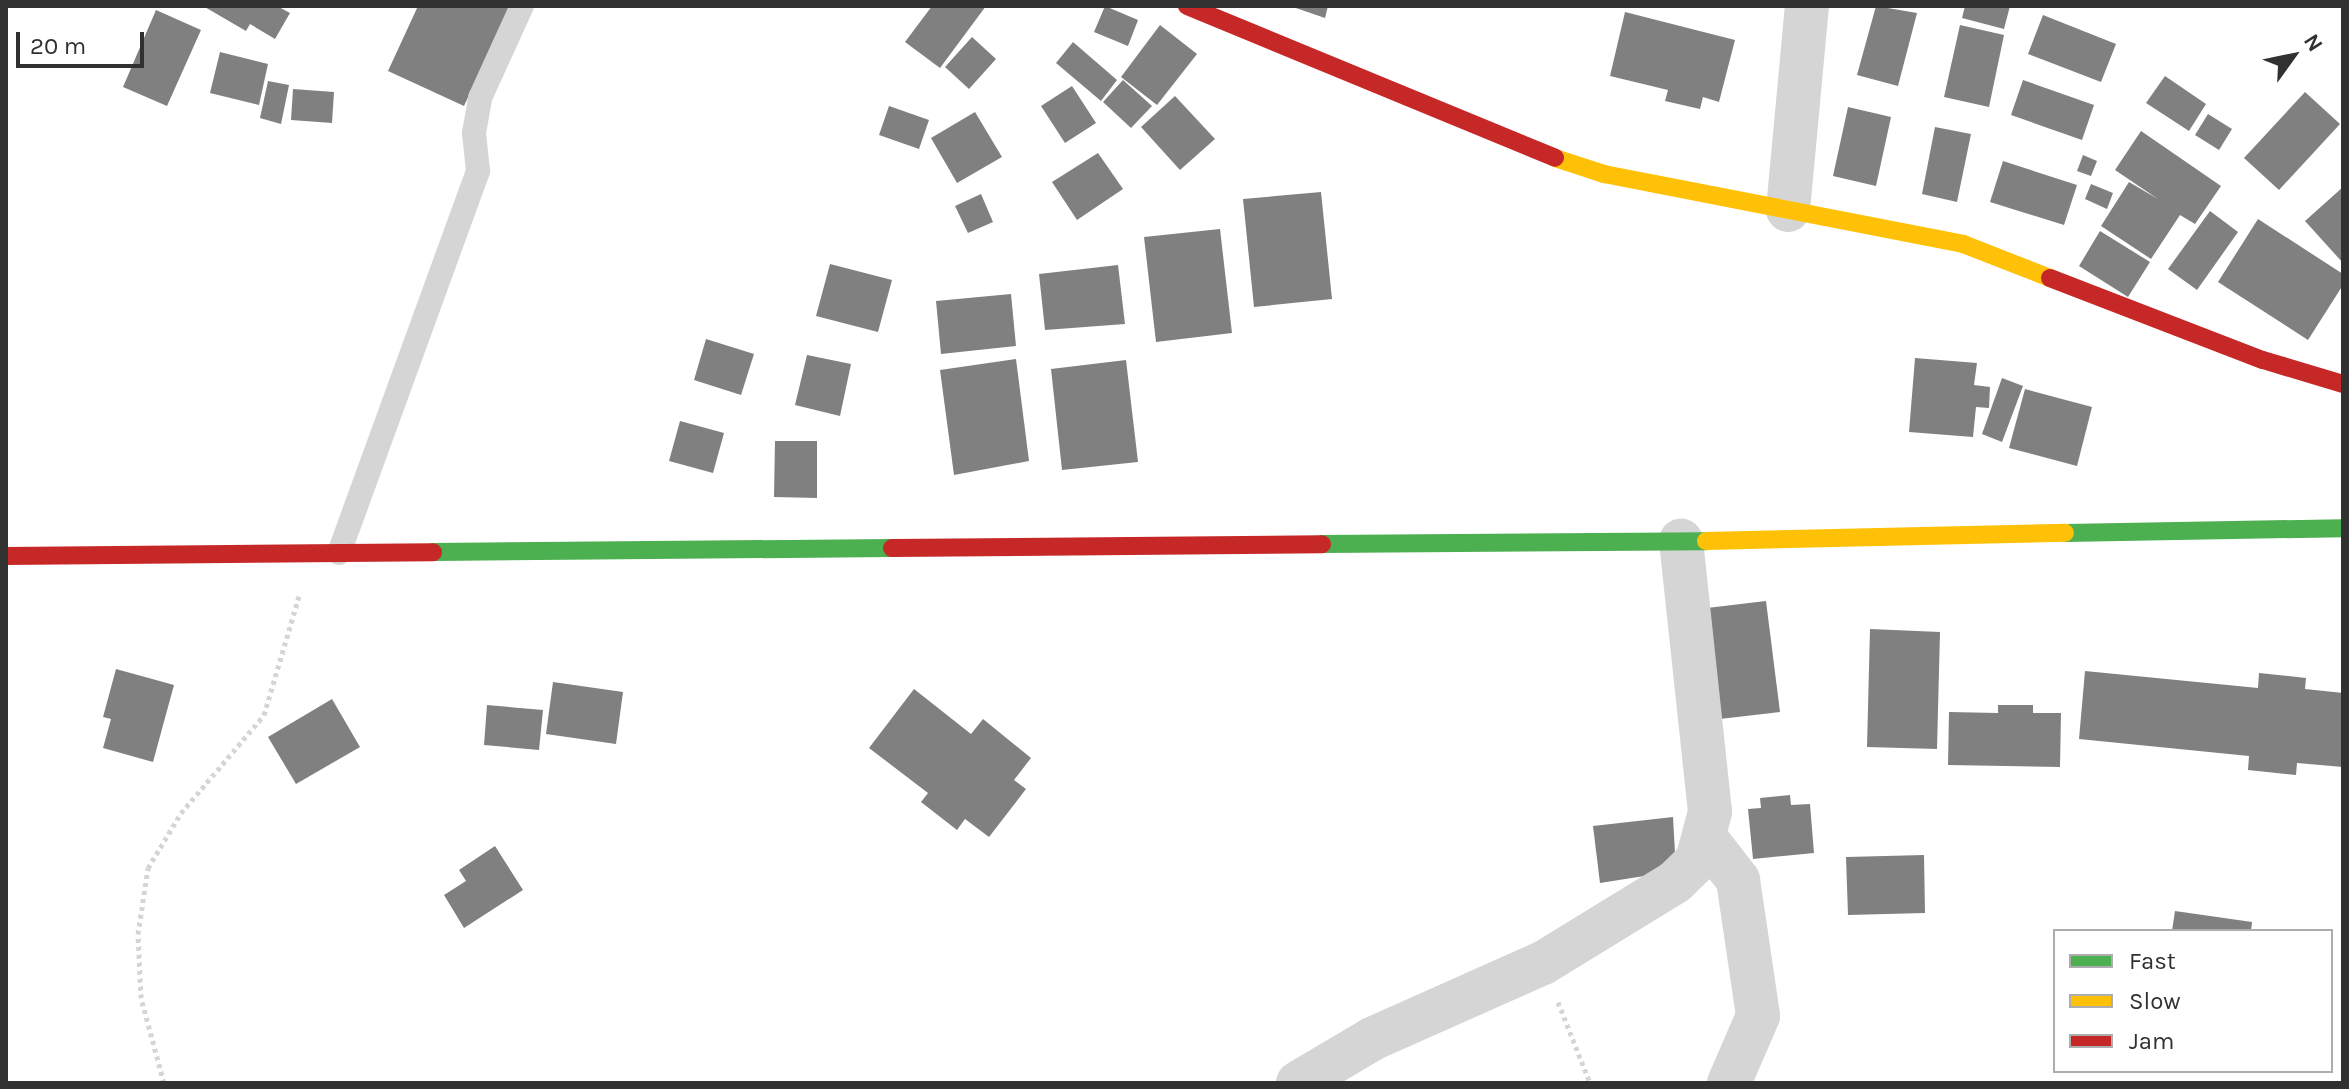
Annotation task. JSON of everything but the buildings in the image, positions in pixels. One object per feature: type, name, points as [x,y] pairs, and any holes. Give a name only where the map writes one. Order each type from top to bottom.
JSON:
[{"type":"street","points":[[1788,210],[1807,6]]},
{"type":"street","points":[[1221,11],[1535,152],[1604,174],[1963,244],[2263,360],[2343,384]]},
{"type":"street","points":[[6,556],[1681,541],[2343,528]]},
{"type":"street","points":[[1298,1083],[1372,1039],[1543,963],[1675,882],[1697,861],[1707,840],[1710,812],[1705,739],[1681,541]]},
{"type":"street","points":[[1707,840],[1738,880],[1758,1016],[1729,1083]]},
{"type":"lane","points":[[326,553],[478,171],[474,133],[480,98],[522,6]]},
{"type":"path","points":[[164,1083],[141,998],[138,934],[148,868],[181,813],[264,715],[326,553]]},
{"type":"path","points":[[1543,963],[1590,1083]]},
{"type":"traffic: fast","points":[[2065,533],[2343,528]]},
{"type":"traffic: fast","points":[[1322,544],[1706,541]]},
{"type":"traffic: fast","points":[[433,552],[892,548]]},
{"type":"traffic: slow","points":[[1555,158],[1604,174],[1963,244],[2050,278]]},
{"type":"traffic: slow","points":[[1706,541],[2065,533]]},
{"type":"traffic: jam","points":[[1187,6],[1555,158]]},
{"type":"traffic: jam","points":[[2050,278],[2263,360],[2343,384]]},
{"type":"traffic: jam","points":[[892,548],[1322,544]]},
{"type":"traffic: jam","points":[[6,556],[433,552]]}]
